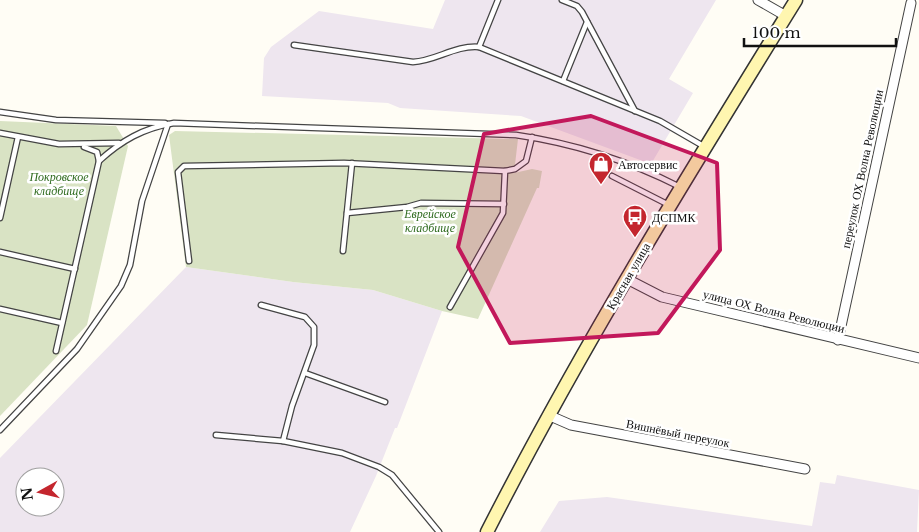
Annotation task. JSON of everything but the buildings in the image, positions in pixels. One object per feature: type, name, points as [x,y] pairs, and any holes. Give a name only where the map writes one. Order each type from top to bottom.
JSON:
[{"type":"street","points":[[758,0],[786,16]]},
{"type":"street","name":"Красная улица","points":[[487,532],[548,415],[626,279],[796,0]]},
{"type":"street","name":"переулок ОХ Волна Революции","points":[[838,340],[911,3]]},
{"type":"street","name":"улица ОХ Волна Революции","points":[[626,279],[662,297],[919,358]]},
{"type":"street","name":"Вишнёвый переулок","points":[[548,415],[571,425],[805,469]]},
{"type":"lane","points":[[479,47],[498,0]]},
{"type":"lane","points":[[562,0],[577,6],[588,22],[635,111]]},
{"type":"lane","points":[[577,6],[579,0]]},
{"type":"lane","points":[[563,81],[588,22]]},
{"type":"lane","points":[[294,45],[413,62],[432,60],[461,48],[479,47],[660,121],[705,147]]},
{"type":"lane","points":[[0,112],[71,121],[501,134],[532,137],[636,168],[681,188]]},
{"type":"lane","points":[[0,133],[80,145],[119,143],[171,123]]},
{"type":"lane","points":[[0,430],[76,349],[121,286],[130,265],[142,201],[171,123]]},
{"type":"lane","points":[[0,218],[18,137]]},
{"type":"lane","points":[[189,261],[178,172],[181,167],[352,163],[505,172],[526,161],[532,137]]},
{"type":"lane","points":[[99,161],[119,143]]},
{"type":"lane","points":[[56,351],[99,161],[97,152],[80,145]]},
{"type":"lane","points":[[343,250],[352,163]]},
{"type":"lane","points":[[450,307],[503,213],[505,172]]},
{"type":"lane","points":[[612,176],[670,206]]},
{"type":"lane","points":[[347,213],[407,207],[421,203],[504,204]]},
{"type":"lane","points":[[0,252],[75,269]]},
{"type":"lane","points":[[261,305],[297,313],[311,321],[316,335],[305,373],[292,406],[284,441]]},
{"type":"lane","points":[[0,310],[62,323]]},
{"type":"lane","points":[[305,373],[385,402]]},
{"type":"lane","points":[[216,435],[284,441],[342,453],[384,469],[392,475],[439,532]]},
{"type":"highlighted area","points":[[591,116],[717,163],[720,250],[658,333],[510,343],[458,247],[484,134]]},
{"type":"shaded area","points":[[445,0],[716,0],[669,79],[693,93],[651,164],[521,116],[400,108],[388,103],[262,96],[264,58],[271,47],[319,11],[433,29]]},
{"type":"shaded area","points":[[186,267],[293,282],[373,290],[442,311],[397,428],[395,428],[376,476],[350,532],[0,532],[0,458]]},
{"type":"shaded area","points":[[837,475],[919,490],[917,532],[540,532],[559,501],[607,497],[812,526],[820,482],[835,484]]},
{"type":"green space","name":"Покровское кладбище","points":[[0,121],[116,126],[128,146],[87,325],[0,416]]},
{"type":"green space","name":"Еврейское кладбище","points":[[175,131],[518,139],[514,173],[532,169],[542,171],[539,188],[537,188],[478,319],[442,311],[373,290],[293,282],[186,267],[169,135]]},
{"type":"place","name":"Автосервис","points":[[601,185]]},
{"type":"place","name":"ДСПМК","points":[[635,238]]}]
